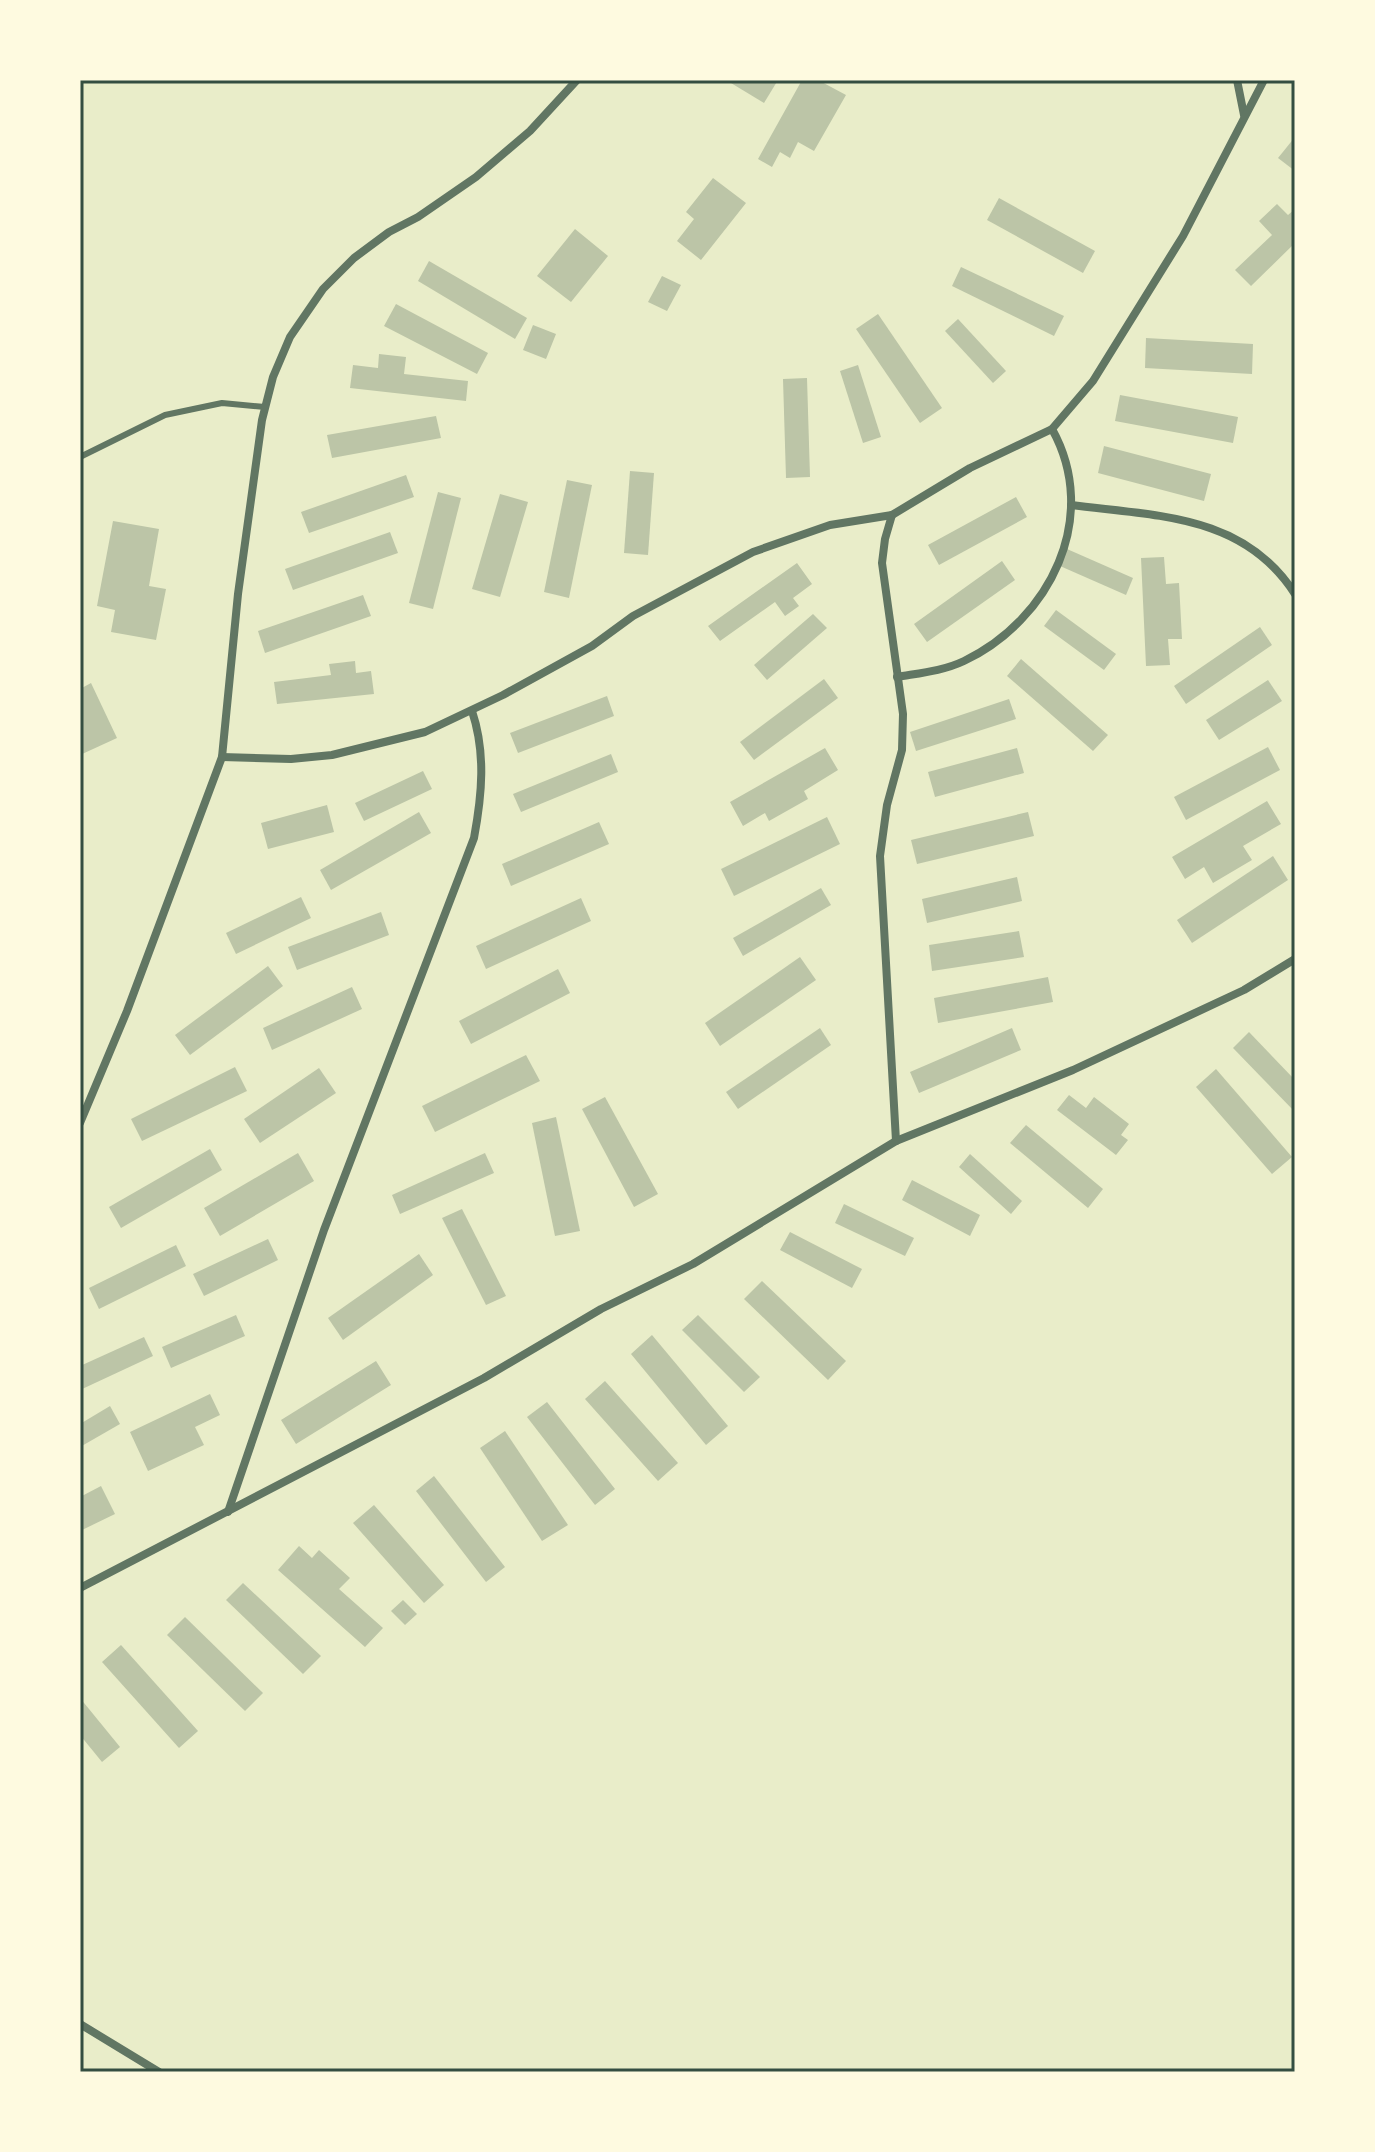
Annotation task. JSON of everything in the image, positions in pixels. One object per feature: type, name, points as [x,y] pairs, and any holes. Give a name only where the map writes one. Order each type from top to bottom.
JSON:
[{"type":"street","points":[[80,1123],[127,1011],[222,757],[238,594],[265,407],[273,377],[290,337],[323,289],[354,258],[476,177],[530,131],[577,80]]},
{"type":"street","points":[[1237,80],[1244,116]]},
{"type":"street","points":[[222,757],[291,759],[359,751],[425,732],[472,711],[592,646],[633,616],[753,552],[830,525],[892,515],[970,468],[1052,429],[1093,381],[1183,236],[1264,80]]},
{"type":"street","points":[[897,677],[935,671],[963,662],[1018,624],[1042,594],[1066,542],[1071,505],[1069,464],[1052,429]]},
{"type":"street","points":[[1071,505],[1194,522],[1234,537],[1270,562],[1295,594]]},
{"type":"street","points":[[892,515],[882,563],[903,714],[902,750],[887,805],[880,856],[896,1141]]},
{"type":"street","points":[[228,1512],[324,1230],[474,838],[481,801],[482,759],[478,727],[472,711]]},
{"type":"street","points":[[80,1588],[484,1378],[601,1309],[693,1264],[896,1141],[1073,1070],[1244,990],[1295,959]]},
{"type":"street","points":[[80,2024],[159,2072]]},
{"type":"lane","points":[[80,457],[165,415],[222,403],[265,407]]},
{"type":"building","points":[[726,80],[778,80],[764,103]]},
{"type":"building","points":[[802,80],[818,80],[846,95],[814,151],[798,142],[790,158],[780,152],[772,167],[758,159]]},
{"type":"building","points":[[1295,137],[1295,171],[1278,158]]},
{"type":"building","points":[[713,178],[746,203],[701,260],[677,241],[694,219],[686,212]]},
{"type":"building","points":[[999,198],[1095,251],[1083,273],[987,220]]},
{"type":"building","points":[[1277,204],[1288,215],[1295,209],[1295,243],[1251,286],[1235,270],[1272,235],[1259,221]]},
{"type":"building","points":[[575,229],[608,256],[571,302],[537,276]]},
{"type":"building","points":[[429,261],[527,318],[515,339],[418,281]]},
{"type":"building","points":[[961,267],[1064,316],[1054,336],[952,286]]},
{"type":"building","points":[[662,276],[681,285],[667,311],[648,302]]},
{"type":"building","points":[[396,304],[488,353],[477,374],[384,326]]},
{"type":"building","points":[[878,314],[942,408],[920,423],[856,329]]},
{"type":"building","points":[[958,319],[1006,371],[993,383],[945,331]]},
{"type":"building","points":[[533,325],[556,334],[546,359],[523,350]]},
{"type":"building","points":[[1146,338],[1253,344],[1252,374],[1145,368]]},
{"type":"building","points":[[379,354],[406,357],[404,374],[468,381],[466,401],[350,388],[353,365],[378,368]]},
{"type":"building","points":[[858,365],[881,437],[863,443],[840,371]]},
{"type":"building","points":[[807,378],[810,477],[786,478],[783,379]]},
{"type":"building","points":[[1120,395],[1238,417],[1233,443],[1115,421]]},
{"type":"building","points":[[436,416],[441,438],[332,458],[327,435]]},
{"type":"building","points":[[1104,446],[1211,474],[1204,501],[1098,473]]},
{"type":"building","points":[[630,471],[654,473],[648,555],[624,553]]},
{"type":"building","points":[[406,475],[414,497],[309,533],[301,512]]},
{"type":"building","points":[[567,480],[592,485],[569,598],[544,592]]},
{"type":"building","points":[[438,492],[461,498],[433,609],[409,603]]},
{"type":"building","points":[[500,494],[528,502],[500,597],[472,589]]},
{"type":"building","points":[[1016,497],[1027,517],[939,565],[928,545]]},
{"type":"building","points":[[113,521],[159,529],[149,586],[166,589],[156,640],[111,632],[115,610],[97,606]]},
{"type":"building","points":[[390,532],[398,553],[293,590],[285,569]]},
{"type":"building","points":[[1067,549],[1133,578],[1126,595],[1060,566]]},
{"type":"building","points":[[1164,557],[1166,584],[1179,583],[1182,639],[1168,639],[1170,665],[1146,666],[1141,558]]},
{"type":"building","points":[[1002,561],[1015,580],[927,642],[914,624]]},
{"type":"building","points":[[797,563],[812,584],[793,598],[799,606],[785,616],[775,602],[720,641],[708,626]]},
{"type":"building","points":[[363,595],[371,616],[265,653],[258,631]]},
{"type":"building","points":[[1056,610],[1116,654],[1104,670],[1044,626]]},
{"type":"building","points":[[813,614],[827,628],[767,680],[754,665]]},
{"type":"building","points":[[1260,627],[1272,645],[1186,704],[1174,686]]},
{"type":"building","points":[[1021,659],[1108,735],[1093,751],[1007,676]]},
{"type":"building","points":[[355,661],[356,673],[371,671],[374,694],[277,704],[274,682],[331,675],[329,664]]},
{"type":"building","points":[[824,679],[838,698],[754,760],[740,742]]},
{"type":"building","points":[[1268,680],[1282,701],[1219,740],[1206,720]]},
{"type":"building","points":[[91,683],[117,738],[80,755],[80,689]]},
{"type":"building","points":[[607,696],[614,716],[518,753],[510,733]]},
{"type":"building","points":[[1009,699],[1016,719],[916,751],[910,732]]},
{"type":"building","points":[[1268,747],[1280,770],[1186,820],[1174,797]]},
{"type":"building","points":[[825,748],[838,770],[804,791],[808,799],[769,821],[765,813],[743,826],[730,802]]},
{"type":"building","points":[[1017,748],[1024,773],[935,797],[928,772]]},
{"type":"building","points":[[611,754],[618,772],[521,812],[513,794]]},
{"type":"building","points":[[423,771],[432,789],[364,821],[355,803]]},
{"type":"building","points":[[1267,801],[1281,824],[1243,846],[1252,860],[1213,883],[1204,867],[1185,879],[1172,857]]},
{"type":"building","points":[[327,805],[334,832],[268,849],[261,823]]},
{"type":"building","points":[[419,812],[431,833],[331,890],[320,870]]},
{"type":"building","points":[[1028,812],[1034,836],[917,864],[911,840]]},
{"type":"building","points":[[827,817],[840,844],[734,896],[721,869]]},
{"type":"building","points":[[599,822],[609,844],[511,886],[502,864]]},
{"type":"building","points":[[1273,856],[1288,880],[1192,943],[1177,920]]},
{"type":"building","points":[[1017,877],[1022,901],[927,923],[922,899]]},
{"type":"building","points":[[821,888],[831,905],[743,956],[733,938]]},
{"type":"building","points":[[301,897],[311,918],[236,954],[226,933]]},
{"type":"building","points":[[581,898],[591,921],[486,969],[476,946]]},
{"type":"building","points":[[381,912],[389,935],[297,970],[288,947]]},
{"type":"building","points":[[1019,931],[1024,957],[932,971],[929,945]]},
{"type":"building","points":[[800,957],[816,980],[720,1046],[705,1023]]},
{"type":"building","points":[[268,966],[283,986],[190,1055],[175,1035]]},
{"type":"building","points":[[558,969],[570,993],[471,1044],[459,1021]]},
{"type":"building","points":[[1048,977],[1053,1002],[938,1023],[934,998]]},
{"type":"building","points":[[352,987],[362,1009],[272,1050],[263,1028]]},
{"type":"building","points":[[820,1028],[831,1045],[738,1109],[726,1092]]},
{"type":"building","points":[[1012,1028],[1021,1050],[919,1093],[910,1072]]},
{"type":"building","points":[[1249,1032],[1295,1080],[1295,1112],[1233,1048]]},
{"type":"building","points":[[526,1055],[540,1081],[435,1132],[422,1106]]},
{"type":"building","points":[[235,1067],[247,1091],[142,1141],[131,1119]]},
{"type":"building","points":[[319,1068],[336,1093],[260,1143],[244,1119]]},
{"type":"building","points":[[1216,1069],[1292,1157],[1272,1174],[1196,1087]]},
{"type":"building","points":[[1069,1095],[1086,1108],[1094,1097],[1129,1124],[1121,1135],[1128,1140],[1116,1155],[1057,1110]]},
{"type":"building","points":[[605,1097],[658,1194],[634,1207],[582,1109]]},
{"type":"building","points":[[556,1117],[580,1231],[555,1236],[532,1123]]},
{"type":"building","points":[[1026,1125],[1103,1189],[1088,1208],[1010,1143]]},
{"type":"building","points":[[210,1149],[222,1170],[121,1228],[109,1207]]},
{"type":"building","points":[[298,1153],[314,1181],[220,1236],[204,1208]]},
{"type":"building","points":[[485,1153],[494,1173],[400,1214],[392,1195]]},
{"type":"building","points":[[970,1154],[1022,1201],[1011,1214],[959,1167]]},
{"type":"building","points":[[912,1180],[980,1215],[970,1236],[902,1200]]},
{"type":"building","points":[[844,1204],[914,1238],[905,1256],[835,1223]]},
{"type":"building","points":[[462,1209],[506,1296],[486,1305],[442,1218]]},
{"type":"building","points":[[790,1232],[862,1269],[852,1288],[780,1250]]},
{"type":"building","points":[[268,1239],[278,1260],[204,1296],[193,1274]]},
{"type":"building","points":[[176,1245],[186,1266],[99,1309],[89,1288]]},
{"type":"building","points":[[419,1254],[433,1275],[343,1340],[328,1318]]},
{"type":"building","points":[[762,1281],[846,1361],[828,1380],[744,1299]]},
{"type":"building","points":[[236,1315],[245,1336],[171,1368],[162,1347]]},
{"type":"building","points":[[698,1315],[760,1377],[744,1392],[682,1330]]},
{"type":"building","points":[[652,1335],[728,1426],[706,1445],[631,1354]]},
{"type":"building","points":[[144,1337],[153,1356],[80,1390],[80,1366]]},
{"type":"building","points":[[376,1361],[391,1385],[296,1444],[281,1420]]},
{"type":"building","points":[[605,1381],[678,1463],[658,1481],[585,1399]]},
{"type":"building","points":[[210,1394],[220,1415],[195,1427],[204,1445],[148,1471],[130,1432]]},
{"type":"building","points":[[547,1402],[615,1489],[595,1505],[527,1417]]},
{"type":"building","points":[[110,1406],[120,1424],[80,1447],[80,1424]]},
{"type":"building","points":[[505,1431],[568,1525],[542,1541],[480,1448]]},
{"type":"building","points":[[434,1476],[505,1567],[486,1582],[416,1491]]},
{"type":"building","points":[[101,1486],[115,1514],[80,1531],[80,1497]]},
{"type":"building","points":[[374,1505],[444,1585],[424,1603],[353,1523]]},
{"type":"building","points":[[299,1546],[312,1558],[319,1550],[350,1578],[339,1589],[383,1628],[365,1647],[278,1570]]},
{"type":"building","points":[[243,1583],[321,1656],[303,1674],[226,1600]]},
{"type":"building","points":[[403,1600],[417,1614],[405,1625],[391,1611]]},
{"type":"building","points":[[185,1617],[263,1693],[245,1711],[167,1635]]},
{"type":"building","points":[[121,1645],[198,1731],[179,1748],[102,1662]]},
{"type":"building","points":[[80,1698],[120,1747],[102,1762],[80,1735]]}]
